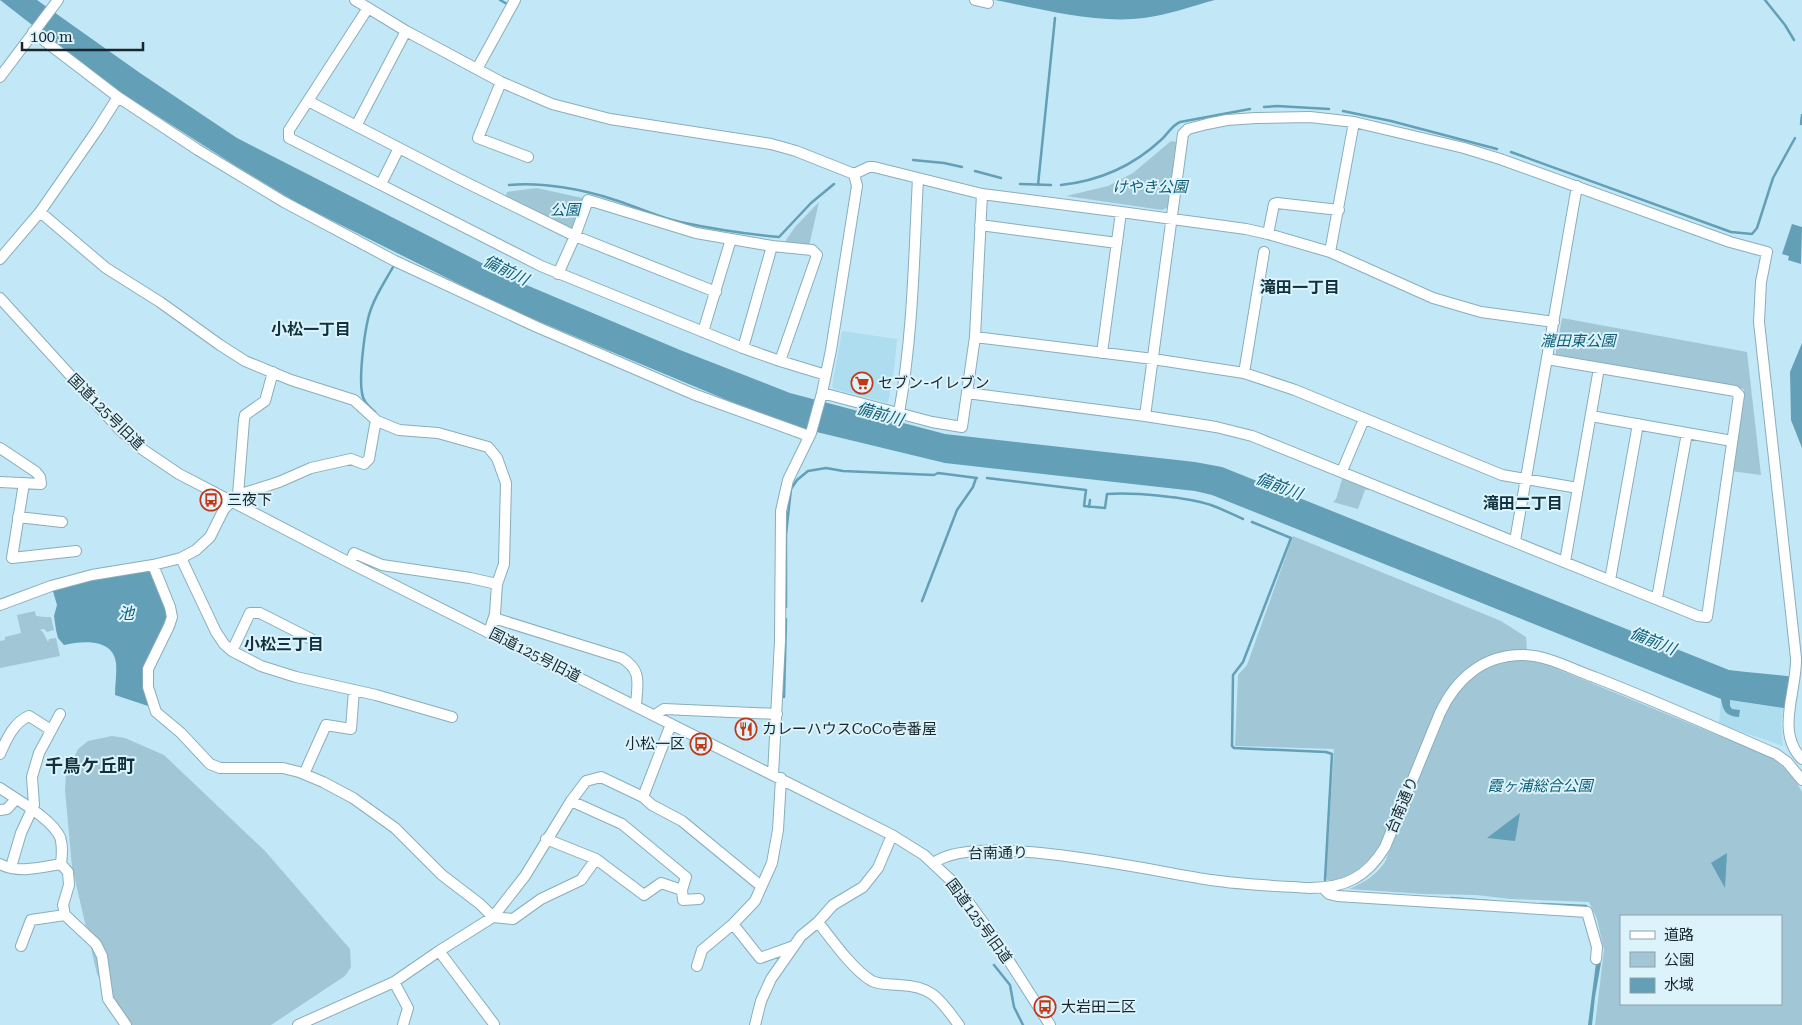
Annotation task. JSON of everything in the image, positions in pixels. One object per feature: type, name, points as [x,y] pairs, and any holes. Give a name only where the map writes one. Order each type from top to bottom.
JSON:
[{"type":"street","points":[[355,0],[406,31],[501,82],[552,104],[581,113],[610,120],[771,144],[796,151],[854,174],[868,167],[874,167],[982,194],[1172,219],[1268,234],[1330,252],[1433,298],[1481,312],[1554,322]]},
{"type":"street","points":[[478,69],[515,0]]},
{"type":"street","points":[[975,0],[988,3]]},
{"type":"street","points":[[0,77],[56,3]]},
{"type":"street","points":[[368,8],[289,130],[289,138],[558,274],[743,348],[826,375]]},
{"type":"street","points":[[34,31],[118,97],[190,145],[284,202],[395,261],[492,307],[675,386],[810,434]]},
{"type":"street","points":[[356,126],[406,31]]},
{"type":"street","points":[[501,82],[478,138],[528,157]]},
{"type":"street","points":[[0,259],[40,212],[118,97]]},
{"type":"street","points":[[308,101],[575,236],[716,292]]},
{"type":"street","points":[[1145,416],[1182,134],[1188,129],[1207,124],[1256,118],[1310,117],[1354,122],[1464,148],[1577,186],[1730,242],[1767,252],[1761,282],[1759,322],[1796,658],[1796,675],[1790,712],[1790,740],[1792,747],[1802,759]]},
{"type":"street","points":[[1330,252],[1354,122]]},
{"type":"street","points":[[381,184],[399,148]]},
{"type":"street","points":[[696,966],[702,950],[733,924],[755,901],[772,864],[778,830],[777,714],[780,641],[781,510],[788,480],[810,434],[822,395],[857,186],[854,174]]},
{"type":"street","points":[[899,413],[909,337],[918,178]]},
{"type":"street","points":[[1514,541],[1577,186]]},
{"type":"street","points":[[822,395],[932,422],[962,427],[975,337],[982,194]]},
{"type":"street","points":[[558,274],[588,200],[696,233],[772,246],[812,250],[817,255],[780,361]]},
{"type":"street","points":[[1268,234],[1274,204],[1339,210]]},
{"type":"street","points":[[40,212],[106,268],[160,302],[245,361],[291,380],[354,400],[377,421],[399,430],[438,433],[488,447],[497,458],[506,484],[504,564],[497,584],[494,618],[489,632]]},
{"type":"street","points":[[1102,353],[1121,212]]},
{"type":"street","points":[[980,225],[1117,243]]},
{"type":"street","points":[[703,332],[731,239]]},
{"type":"street","points":[[743,348],[772,246]]},
{"type":"street","points":[[1244,374],[1264,252]]},
{"type":"street","name":"国道125号旧道","points":[[0,298],[132,441],[155,459],[179,474],[235,498],[350,563],[777,776],[917,849],[956,885],[970,903],[1050,1025]]},
{"type":"street","points":[[975,337],[1153,359],[1244,374],[1281,385],[1502,475],[1578,488]]},
{"type":"street","points":[[967,393],[1145,416],[1237,431],[1342,471],[1698,616],[1707,617],[1738,395],[1735,391],[1547,359]]},
{"type":"street","points":[[1564,562],[1599,368]]},
{"type":"street","points":[[235,498],[244,420],[246,415],[266,401],[273,372]]},
{"type":"street","points":[[1590,416],[1732,440]]},
{"type":"street","points":[[1342,471],[1364,419]]},
{"type":"street","points":[[0,605],[51,586],[92,575],[153,565],[181,558],[196,550],[210,537],[224,509],[235,498],[280,482],[311,468],[351,459],[364,464],[370,459],[377,421]]},
{"type":"street","points":[[1610,580],[1638,424]]},
{"type":"street","points":[[1657,598],[1687,432]]},
{"type":"street","points":[[0,448],[36,472],[40,477],[41,484],[0,482]]},
{"type":"street","points":[[24,482],[12,558],[76,551]]},
{"type":"street","points":[[18,517],[62,522]]},
{"type":"street","points":[[350,563],[354,553],[382,565],[470,578],[497,584]]},
{"type":"street","points":[[181,558],[216,632],[224,644],[232,651],[261,666],[296,677],[452,716]]},
{"type":"street","points":[[153,565],[170,607],[172,617],[148,669],[148,687],[156,712],[181,733],[210,764],[220,768],[283,768],[304,774],[353,798],[395,828],[442,875],[480,904],[493,917],[513,919],[541,899],[581,880],[596,859]]},
{"type":"street","points":[[232,651],[250,613],[260,613],[318,642]]},
{"type":"street","points":[[494,618],[622,658],[632,664],[637,672],[636,706]]},
{"type":"street","name":"台南通り","points":[[934,863],[942,857],[994,850],[1046,853],[1213,880],[1323,888],[1354,880],[1362,875],[1377,859],[1384,847],[1440,713],[1451,692],[1473,671],[1485,663],[1508,656],[1521,655],[1544,658],[1625,689],[1776,754],[1787,762],[1802,780]]},
{"type":"street","points":[[304,774],[326,725],[351,729],[354,690]]},
{"type":"street","points":[[655,715],[664,709],[777,714]]},
{"type":"street","points":[[11,867],[21,833],[34,804],[32,777],[39,753],[60,714]]},
{"type":"street","points":[[0,754],[19,720],[29,716],[51,730]]},
{"type":"street","points":[[642,797],[671,724]]},
{"type":"street","points":[[298,1025],[394,982],[493,917],[525,876],[546,839],[586,781],[602,777],[642,797],[682,822],[761,886]]},
{"type":"street","points":[[0,788],[52,825],[60,837],[63,852],[61,864]]},
{"type":"street","points":[[0,810],[7,809],[16,799]]},
{"type":"street","points":[[571,801],[622,824],[686,877],[682,890],[683,900],[699,899]]},
{"type":"street","points":[[755,1025],[761,1002],[768,987],[801,936],[818,922],[832,905],[863,887],[878,868],[892,835]]},
{"type":"street","points":[[546,839],[596,859],[644,895],[661,883],[682,890]]},
{"type":"street","points":[[0,864],[26,870],[61,864]]},
{"type":"street","points":[[61,864],[68,872],[68,885],[63,905],[65,915],[96,944],[102,956],[108,999],[126,1025]]},
{"type":"street","points":[[1323,888],[1329,894],[1337,896],[1587,912],[1597,947],[1596,959]]},
{"type":"street","points":[[21,946],[31,920],[65,915]]},
{"type":"street","points":[[818,922],[834,943],[873,982],[911,985],[926,989],[938,998],[959,1025]]},
{"type":"street","points":[[733,924],[760,958],[794,946]]},
{"type":"street","points":[[439,951],[494,1024]]},
{"type":"street","points":[[394,982],[408,1008],[403,1025]]},
{"type":"shaded area","points":[[842,331],[897,339],[888,403],[834,389],[832,386]]},
{"type":"shaded area","points":[[1721,699],[1783,708],[1781,724],[1783,746],[1719,724]]},
{"type":"green space","name":"けやき公園","points":[[1171,141],[1177,142],[1169,207],[1162,210],[1066,196],[1108,186],[1133,173]]},
{"type":"green space","name":"公園","points":[[537,188],[587,199],[574,228],[570,229],[505,198],[507,192]]},
{"type":"green space","points":[[819,202],[809,246],[784,243],[795,227]]},
{"type":"green space","name":"瀧田東公園","points":[[1562,318],[1747,352],[1761,475],[1731,471],[1744,389],[1555,357]]},
{"type":"green space","points":[[1344,473],[1377,489],[1365,490],[1358,509],[1333,502],[1336,499]]},
{"type":"green space","points":[[1293,536],[1501,621],[1526,637],[1527,651],[1488,657],[1468,668],[1450,686],[1442,697],[1379,847],[1354,872],[1334,880],[1327,880],[1326,877],[1334,749],[1235,746],[1238,675],[1247,665]]},
{"type":"green space","points":[[35,611],[36,616],[51,617],[54,630],[47,632],[44,629],[40,630],[48,642],[49,639],[56,638],[60,656],[0,668],[0,641],[5,640],[5,637],[21,633],[17,615]]},
{"type":"green space","name":"霞ヶ浦総合公園","points":[[1509,661],[1537,661],[1771,757],[1792,774],[1802,792],[1802,1025],[1595,1025],[1604,950],[1597,919],[1589,902],[1349,889],[1369,878],[1385,862],[1450,703],[1468,681],[1490,667]]},
{"type":"green space","points":[[112,736],[125,738],[164,755],[265,851],[350,949],[351,967],[345,976],[271,1025],[120,1025],[97,974],[72,867],[65,790],[66,774],[78,749],[88,741]]},
{"type":"water","name":"備前川","points":[[0,0],[37,0],[140,73],[237,138],[517,281],[680,350],[790,393],[945,434],[1195,462],[1222,467],[1729,670],[1799,678],[1795,707],[1783,708],[1730,700],[1732,709],[1740,710],[1739,717],[1728,714],[1724,710],[1721,699],[1212,495],[1195,491],[945,463],[800,428],[765,416],[509,309],[299,204],[112,87]]},
{"type":"water","points":[[995,0],[1215,0],[1162,15],[1144,18],[1107,19],[1069,15]]},
{"type":"water","points":[[1792,224],[1802,227],[1801,264],[1788,260],[1789,256],[1782,254]]},
{"type":"water","points":[[1802,343],[1802,448],[1791,420],[1790,372]]},
{"type":"water","name":"池","points":[[152,567],[170,617],[146,669],[151,707],[115,695],[116,663],[114,655],[109,649],[103,645],[88,642],[64,645],[58,638],[54,616],[57,605],[52,588]]},
{"type":"water","points":[[1520,813],[1515,841],[1487,838]]},
{"type":"water","points":[[1727,853],[1725,888],[1711,863]]},
{"type":"water","points":[[1596,963],[1601,963],[1592,1025],[1588,1025]]},
{"type":"waterway","points":[[500,0],[507,4]]},
{"type":"waterway","points":[[1765,0],[1785,25],[1794,40]]},
{"type":"waterway","points":[[1038,185],[1055,18]]},
{"type":"waterway","points":[[1264,107],[1329,109]]},
{"type":"waterway","points":[[1061,185],[1102,176],[1127,165],[1150,149],[1180,122],[1250,109]]},
{"type":"waterway","points":[[1343,111],[1391,121],[1497,149]]},
{"type":"waterway","points":[[1801,124],[1802,115]]},
{"type":"waterway","points":[[1511,152],[1731,232],[1752,234],[1757,228],[1773,178],[1795,138]]},
{"type":"waterway","points":[[913,160],[962,167]]},
{"type":"waterway","points":[[975,171],[1001,178]]},
{"type":"waterway","points":[[509,185],[549,186],[576,190],[603,196],[680,222],[729,231],[779,237],[811,203],[834,184]]},
{"type":"waterway","points":[[1020,184],[1051,185]]},
{"type":"waterway","points":[[375,412],[365,401],[362,393],[361,377],[364,346],[372,306],[393,267]]},
{"type":"waterway","points":[[786,607],[786,534],[791,489],[797,480],[808,471],[826,468],[843,471],[934,475],[938,473],[977,478]]},
{"type":"waterway","points":[[922,601],[957,510],[973,487],[976,478]]},
{"type":"waterway","points":[[987,478],[1086,490],[1084,506],[1105,508],[1107,494],[1145,494],[1201,502],[1243,519]]},
{"type":"waterway","points":[[1089,507],[1090,500]]},
{"type":"waterway","points":[[1252,522],[1291,538],[1243,662],[1233,675],[1232,746],[1234,748],[1326,752],[1332,754],[1325,880]]},
{"type":"waterway","points":[[784,697],[786,619]]},
{"type":"waterway","points":[[1451,898],[1488,901]]},
{"type":"waterway","points":[[1541,904],[1586,906]]},
{"type":"waterway","points":[[994,965],[1010,985],[1014,1007],[1023,1025]]},
{"type":"place","name":"セブン-イレブン","points":[[862,383]]},
{"type":"place","name":"三夜下","points":[[211,500]]},
{"type":"place","name":"カレーハウスCoCo壱番屋","points":[[746,729]]},
{"type":"place","name":"小松一区","points":[[701,744]]},
{"type":"place","name":"大岩田二区","points":[[1045,1007]]},
{"type":"district","name":"滝田一丁目","points":[[1300,287]]},
{"type":"district","name":"小松一丁目","points":[[311,329]]},
{"type":"district","name":"滝田二丁目","points":[[1523,503]]},
{"type":"district","name":"小松三丁目","points":[[284,644]]},
{"type":"district","name":"千鳥ケ丘町","points":[[90,765]]}]
